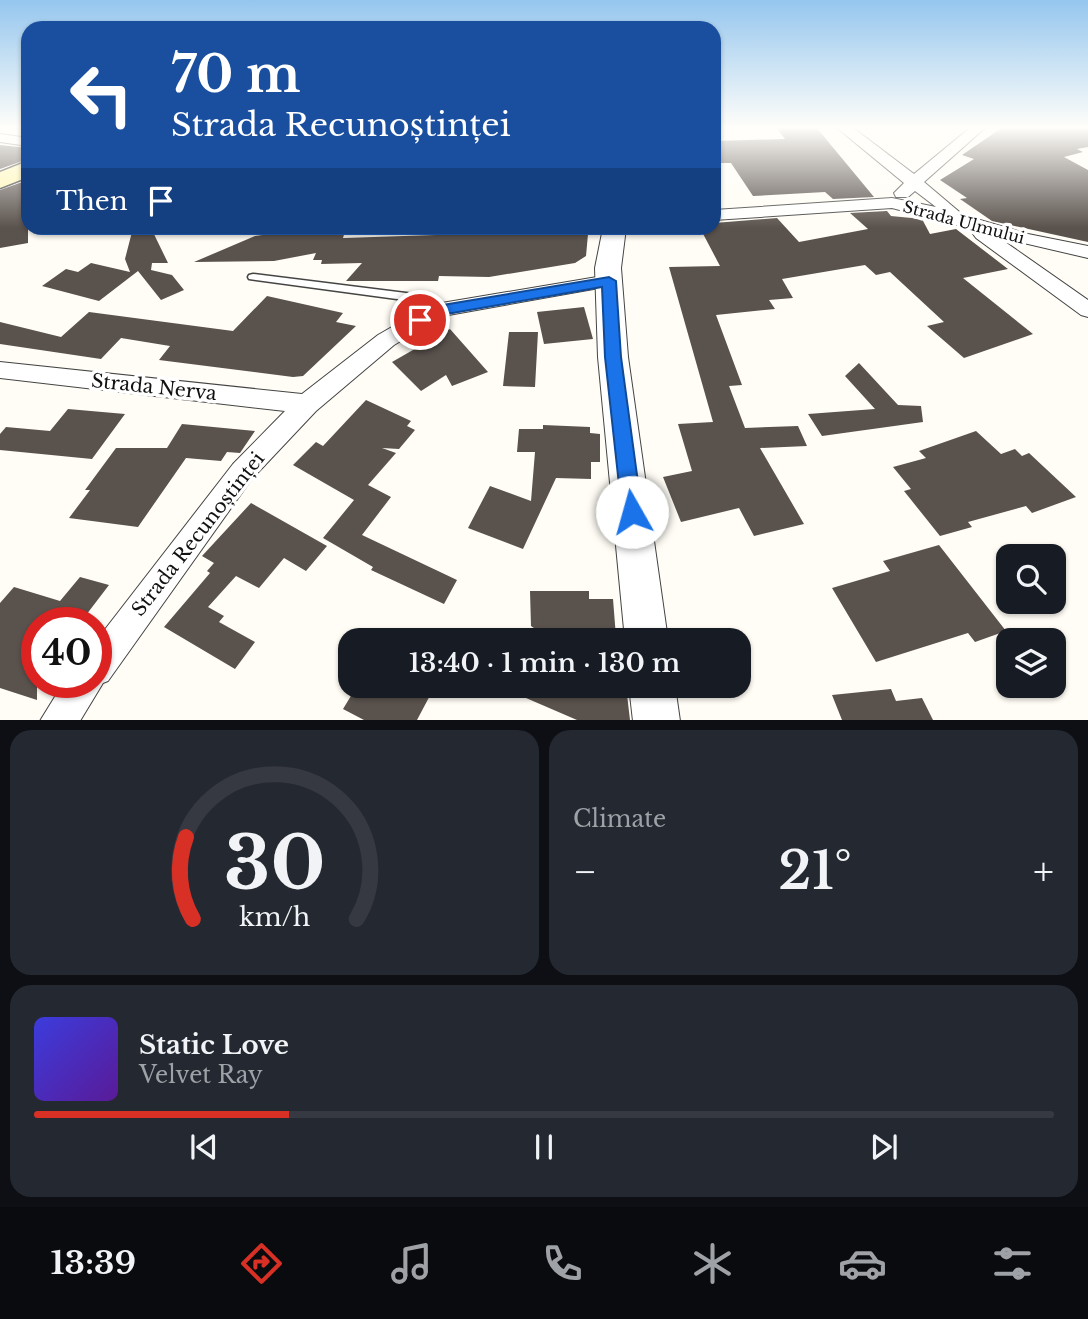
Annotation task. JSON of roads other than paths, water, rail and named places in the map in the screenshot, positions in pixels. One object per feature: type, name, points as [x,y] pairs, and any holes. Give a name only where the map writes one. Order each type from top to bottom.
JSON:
[{"type":"main road","points":[[0,181],[21,171]]},
{"type":"street","points":[[886,161],[1088,310]]},
{"type":"street","points":[[892,203],[939,161]]},
{"type":"street","name":"Strada Ulmului","points":[[721,215],[892,203],[1024,239],[1088,252]]},
{"type":"street","points":[[613,235],[609,281],[613,357],[646,628]]},
{"type":"street","name":"Strada Recunoștinței","points":[[112,647],[242,472],[307,404],[386,340],[437,310],[609,281]]},
{"type":"street","name":"Strada Nerva","points":[[0,370],[307,404]]},
{"type":"street","points":[[58,720],[74,698]]},
{"type":"street","points":[[653,698],[656,720]]},
{"type":"lane","points":[[253,277],[422,299],[437,310]]}]
